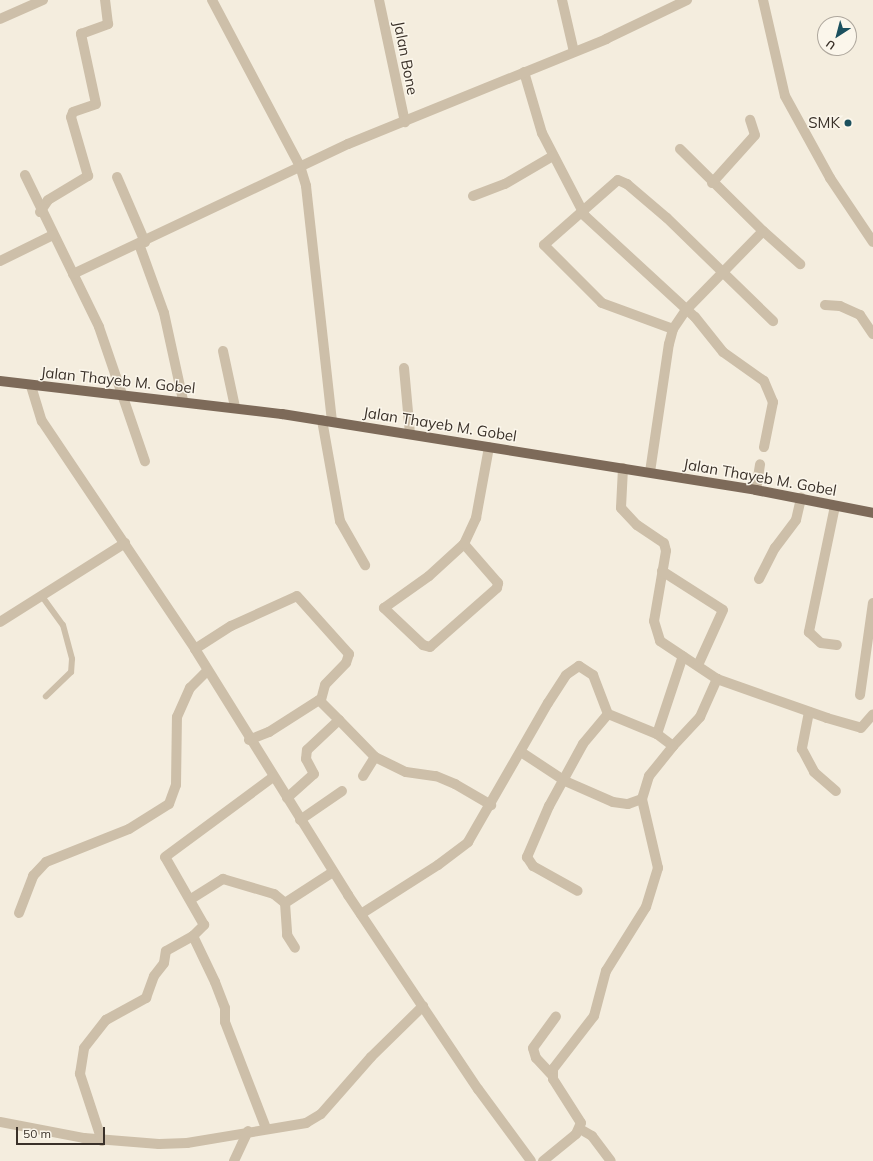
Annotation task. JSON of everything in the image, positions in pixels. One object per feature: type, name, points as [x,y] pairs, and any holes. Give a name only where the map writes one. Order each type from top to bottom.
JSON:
[{"type":"main road","name":"Jalan Thayeb M. Gobel","points":[[0,381],[122,396],[183,400],[332,421],[489,448],[650,472],[756,490],[873,513]]},
{"type":"street","points":[[0,19],[43,0]]},
{"type":"street","points":[[40,212],[48,200],[83,182],[88,176],[71,117],[73,112],[96,104],[81,34],[108,24],[105,0]]},
{"type":"street","points":[[212,0],[300,166],[310,202],[332,421]]},
{"type":"street","name":"Jalan Bone","points":[[379,0],[404,122]]},
{"type":"street","points":[[562,0],[574,52]]},
{"type":"street","points":[[73,274],[142,243],[300,166],[574,52],[687,0]]},
{"type":"street","points":[[763,0],[785,96],[802,131],[873,242]]},
{"type":"street","points":[[524,72],[553,156],[581,209],[711,334],[723,352],[764,381],[772,402],[764,447]]},
{"type":"street","points":[[712,183],[755,136],[750,120]]},
{"type":"street","points":[[680,149],[712,183],[800,264]]},
{"type":"street","points":[[473,196],[505,184],[553,156]]},
{"type":"street","points":[[25,175],[40,212],[99,327],[145,461]]},
{"type":"street","points":[[117,177],[142,243],[164,313],[183,400]]},
{"type":"street","points":[[673,329],[602,303],[545,248],[546,241],[581,209],[618,180],[623,181],[724,272],[773,321]]},
{"type":"street","points":[[650,472],[673,329],[686,310],[763,231]]},
{"type":"street","points":[[0,261],[53,235]]},
{"type":"street","points":[[825,305],[840,306],[860,316],[873,334]]},
{"type":"street","points":[[223,351],[235,407]]},
{"type":"street","points":[[404,368],[410,434]]},
{"type":"street","points":[[31,386],[42,421],[195,649],[249,740],[333,872],[478,1089],[531,1161]]},
{"type":"street","points":[[322,420],[340,521],[365,565]]},
{"type":"street","points":[[464,544],[498,583],[497,588],[430,647],[423,645],[384,608],[429,576],[464,544],[476,518],[489,448]]},
{"type":"street","points":[[756,490],[760,464]]},
{"type":"street","points":[[623,468],[622,508],[637,525],[664,543],[666,551],[654,623],[660,641],[698,664],[717,679],[809,712],[859,728],[873,714]]},
{"type":"street","points":[[759,579],[775,548],[796,520],[802,498]]},
{"type":"street","points":[[835,506],[809,632],[821,643],[837,645]]},
{"type":"street","points":[[0,622],[125,543]]},
{"type":"street","points":[[662,571],[723,610],[698,664]]},
{"type":"street","points":[[195,649],[231,626],[297,596],[349,654],[346,663],[325,685],[321,700],[249,740]]},
{"type":"street","points":[[860,695],[873,603]]},
{"type":"street","points":[[657,734],[683,656]]},
{"type":"street","points":[[361,914],[460,850],[491,804],[572,669],[579,666],[593,676],[608,714],[657,734],[673,746]]},
{"type":"street","points":[[19,913],[33,876],[46,862],[128,829],[169,804],[176,785],[177,717],[190,688],[207,671]]},
{"type":"street","points":[[551,1074],[594,1016],[606,971],[636,925],[654,884],[656,853],[647,831],[642,799],[649,776],[673,746],[700,717],[717,679]]},
{"type":"street","points":[[321,700],[375,757],[406,772],[436,776],[456,784],[491,804]]},
{"type":"street","points":[[809,712],[802,748],[814,772],[836,791]]},
{"type":"street","points":[[578,891],[533,866],[527,856],[583,744],[608,714]]},
{"type":"street","points":[[287,798],[314,774],[306,759],[307,750],[339,720]]},
{"type":"street","points":[[521,752],[564,781],[613,802],[628,804],[642,799]]},
{"type":"street","points":[[363,776],[375,757]]},
{"type":"street","points":[[102,1140],[80,1074],[84,1048],[106,1020],[146,998],[154,976],[164,963],[165,953],[202,929],[204,921],[165,857],[273,778]]},
{"type":"street","points":[[300,820],[342,791]]},
{"type":"street","points":[[285,903],[333,872]]},
{"type":"street","points":[[191,899],[223,879],[274,894],[285,903],[287,935],[296,948]]},
{"type":"street","points":[[193,936],[216,982],[225,1008],[225,1022],[266,1128]]},
{"type":"street","points":[[0,1122],[17,1128],[102,1140],[187,1143],[248,1131],[306,1123],[321,1114],[371,1057],[423,1006]]},
{"type":"street","points":[[544,1161],[580,1129],[581,1119],[551,1074],[536,1058],[533,1048],[556,1016]]},
{"type":"street","points":[[580,1129],[592,1136],[611,1161]]},
{"type":"street","points":[[234,1161],[248,1131]]},
{"type":"lane","points":[[41,595],[63,625],[72,659],[71,672],[46,696]]},
{"type":"place","name":"SMK","points":[[848,123]]}]
